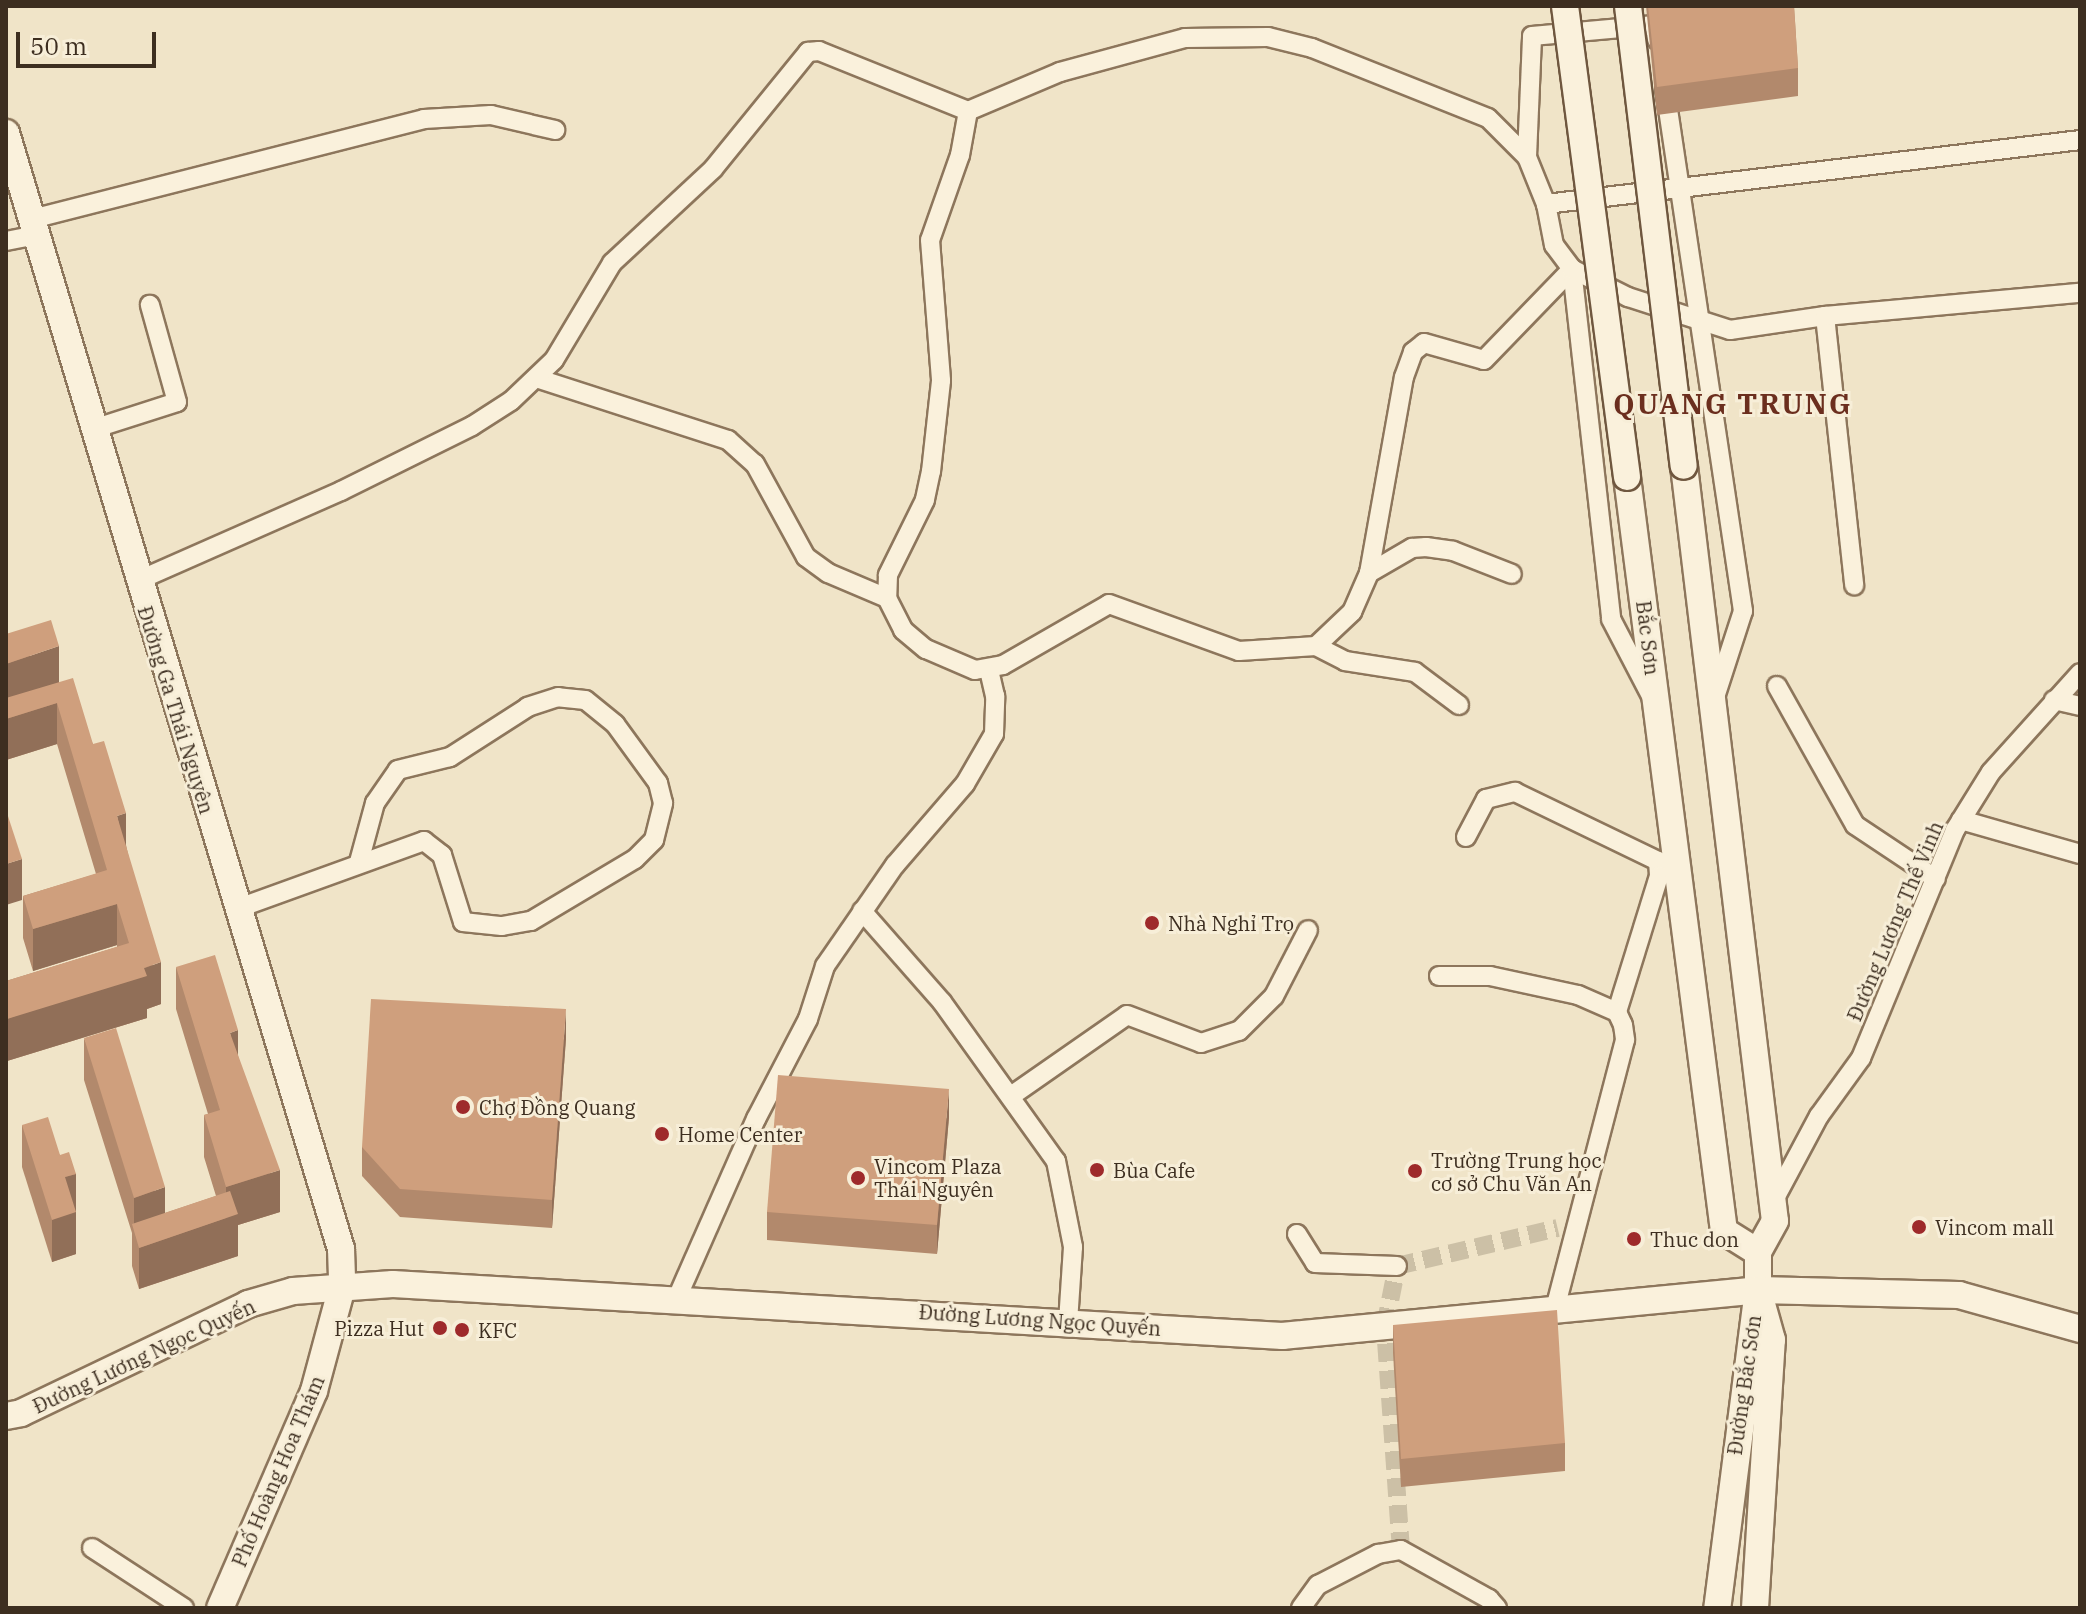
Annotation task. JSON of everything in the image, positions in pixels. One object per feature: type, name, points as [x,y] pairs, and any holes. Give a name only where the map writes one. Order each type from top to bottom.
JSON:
[{"type":"main road","name":"Bắc Sơn","points":[[1565,6],[1724,1231],[1758,1252]]},
{"type":"main road","points":[[1628,6],[1775,1221],[1758,1252],[1758,1290]]},
{"type":"main road","name":"Đường Ga Thái Nguyên","points":[[6,133],[137,581],[334,1224],[342,1287]]},
{"type":"main road","name":"Đường Lương Ngọc Quyến","points":[[11,1419],[248,1304],[287,1292],[393,1284],[677,1298],[1282,1336],[1758,1290],[1959,1295],[2080,1329]]},
{"type":"main road","name":"Phố Hoàng Hoa Thám","points":[[220,1608],[314,1391],[342,1287]]},
{"type":"main road","name":"Đường Bắc Sơn","points":[[1717,1608],[1758,1290]]},
{"type":"main road","name":"Đường Bắc Sơn","points":[[1755,1608],[1772,1340],[1758,1290]]},
{"type":"street","points":[[1527,157],[1532,36],[1655,25],[1743,611],[1713,703]]},
{"type":"street","points":[[137,581],[267,527],[472,426],[536,378],[560,351],[612,263],[713,169],[808,52],[819,51],[968,111],[1060,72],[1185,38],[1268,37],[1351,60],[1466,106],[1488,118],[1527,157],[1546,204],[1554,245],[1572,269],[1628,297],[1697,319],[1748,331],[1825,316],[2080,293]]},
{"type":"street","points":[[968,111],[960,155],[930,240],[941,381],[931,471],[925,500],[888,575],[887,598],[903,630],[926,649],[975,670],[989,669],[1109,604],[1239,651],[1316,646],[1345,661],[1415,672],[1459,705]]},
{"type":"street","points":[[6,241],[35,227],[424,119],[491,115],[555,130]]},
{"type":"street","points":[[1546,204],[2080,140]]},
{"type":"street","points":[[1316,646],[1352,612],[1369,573],[1404,377],[1413,352],[1424,343],[1484,360],[1572,269]]},
{"type":"street","points":[[1572,269],[1611,619],[1657,707]]},
{"type":"street","points":[[93,429],[177,402],[150,305]]},
{"type":"street","points":[[1825,316],[1854,585]]},
{"type":"street","points":[[536,378],[728,440],[755,464],[806,557],[828,573],[887,598]]},
{"type":"street","points":[[1369,573],[1412,548],[1426,547],[1453,551],[1512,574]]},
{"type":"street","points":[[677,1298],[749,1133],[808,1019],[825,966],[862,911],[986,751],[997,721],[989,669]]},
{"type":"street","name":"Đường Lương Thế Vinh","points":[[1773,1202],[1819,1116],[1861,1058],[1961,820],[1991,772],[2080,673]]},
{"type":"street","points":[[1777,686],[1855,825],[1936,879]]},
{"type":"street","points":[[236,909],[424,841],[442,855],[463,922],[502,926],[531,921],[635,859],[654,840],[663,803],[658,783],[615,724],[585,700],[558,697],[528,707],[450,757],[398,770],[375,803],[359,862]]},
{"type":"street","points":[[2054,700],[2080,706]]},
{"type":"street","points":[[1466,837],[1486,799],[1515,792],[1658,861],[1659,876],[1617,1012],[1625,1040],[1555,1309]]},
{"type":"street","points":[[1961,820],[2080,854]]},
{"type":"street","points":[[862,911],[942,1002],[1056,1161],[1064,1185],[1073,1247],[1068,1322]]},
{"type":"street","points":[[1011,1096],[1127,1015],[1201,1043],[1239,1031],[1274,996],[1308,930]]},
{"type":"street","points":[[1439,976],[1490,976],[1578,995],[1617,1012]]},
{"type":"street","points":[[1297,1234],[1315,1263],[1397,1266]]},
{"type":"street","points":[[92,1548],[184,1608]]},
{"type":"street","points":[[1301,1608],[1318,1585],[1378,1554],[1401,1550],[1489,1599],[1497,1608]]},
{"type":"building","points":[[1648,6],[1794,6],[1798,68],[1657,87]]},
{"type":"building","points":[[51,620],[59,646],[6,664],[6,634]]},
{"type":"building","points":[[73,678],[93,744],[104,741],[126,813],[117,816],[161,962],[144,968],[147,976],[7,1019],[6,981],[129,943],[117,904],[33,929],[23,896],[107,870],[57,703],[6,719],[6,698]]},
{"type":"building","points":[[6,810],[22,859],[6,864]]},
{"type":"building","points":[[215,955],[238,1030],[230,1033],[280,1170],[226,1187],[204,1115],[220,1110],[176,967]]},
{"type":"building","name":"Chợ Đồng Quang","points":[[371,999],[566,1009],[552,1200],[400,1189],[362,1147]]},
{"type":"building","points":[[116,1028],[165,1187],[134,1198],[84,1038]]},
{"type":"building","name":"Vincom Plaza Thái Nguyên","points":[[778,1075],[949,1089],[937,1225],[767,1212]]},
{"type":"building","points":[[48,1117],[60,1155],[69,1152],[76,1174],[65,1177],[76,1212],[52,1220],[22,1125]]},
{"type":"building","points":[[230,1191],[238,1214],[139,1248],[132,1224]]},
{"type":"building","points":[[1557,1310],[1565,1443],[1401,1459],[1393,1325]]},
{"type":"tunnel","points":[[1401,1550],[1385,1326],[1397,1266],[1558,1228]]},
{"type":"place","name":"Nhà Nghỉ Trọ","points":[[1152,923]]},
{"type":"place","name":"Chợ Đồng Quang","points":[[463,1107]]},
{"type":"place","name":"Home Center","points":[[662,1134]]},
{"type":"place","name":"Bùa Cafe","points":[[1097,1170]]},
{"type":"place","name":"Trường Trung học cơ sở Chu Văn An","points":[[1415,1171]]},
{"type":"place","name":"Vincom Plaza Thái Nguyên","points":[[858,1178]]},
{"type":"place","name":"Vincom mall","points":[[1919,1227]]},
{"type":"place","name":"Thuc don","points":[[1634,1239]]},
{"type":"place","name":"Pizza Hut","points":[[440,1328]]},
{"type":"place","name":"KFC","points":[[462,1330]]},
{"type":"district","name":"QUANG TRUNG","points":[[1733,404]]}]
